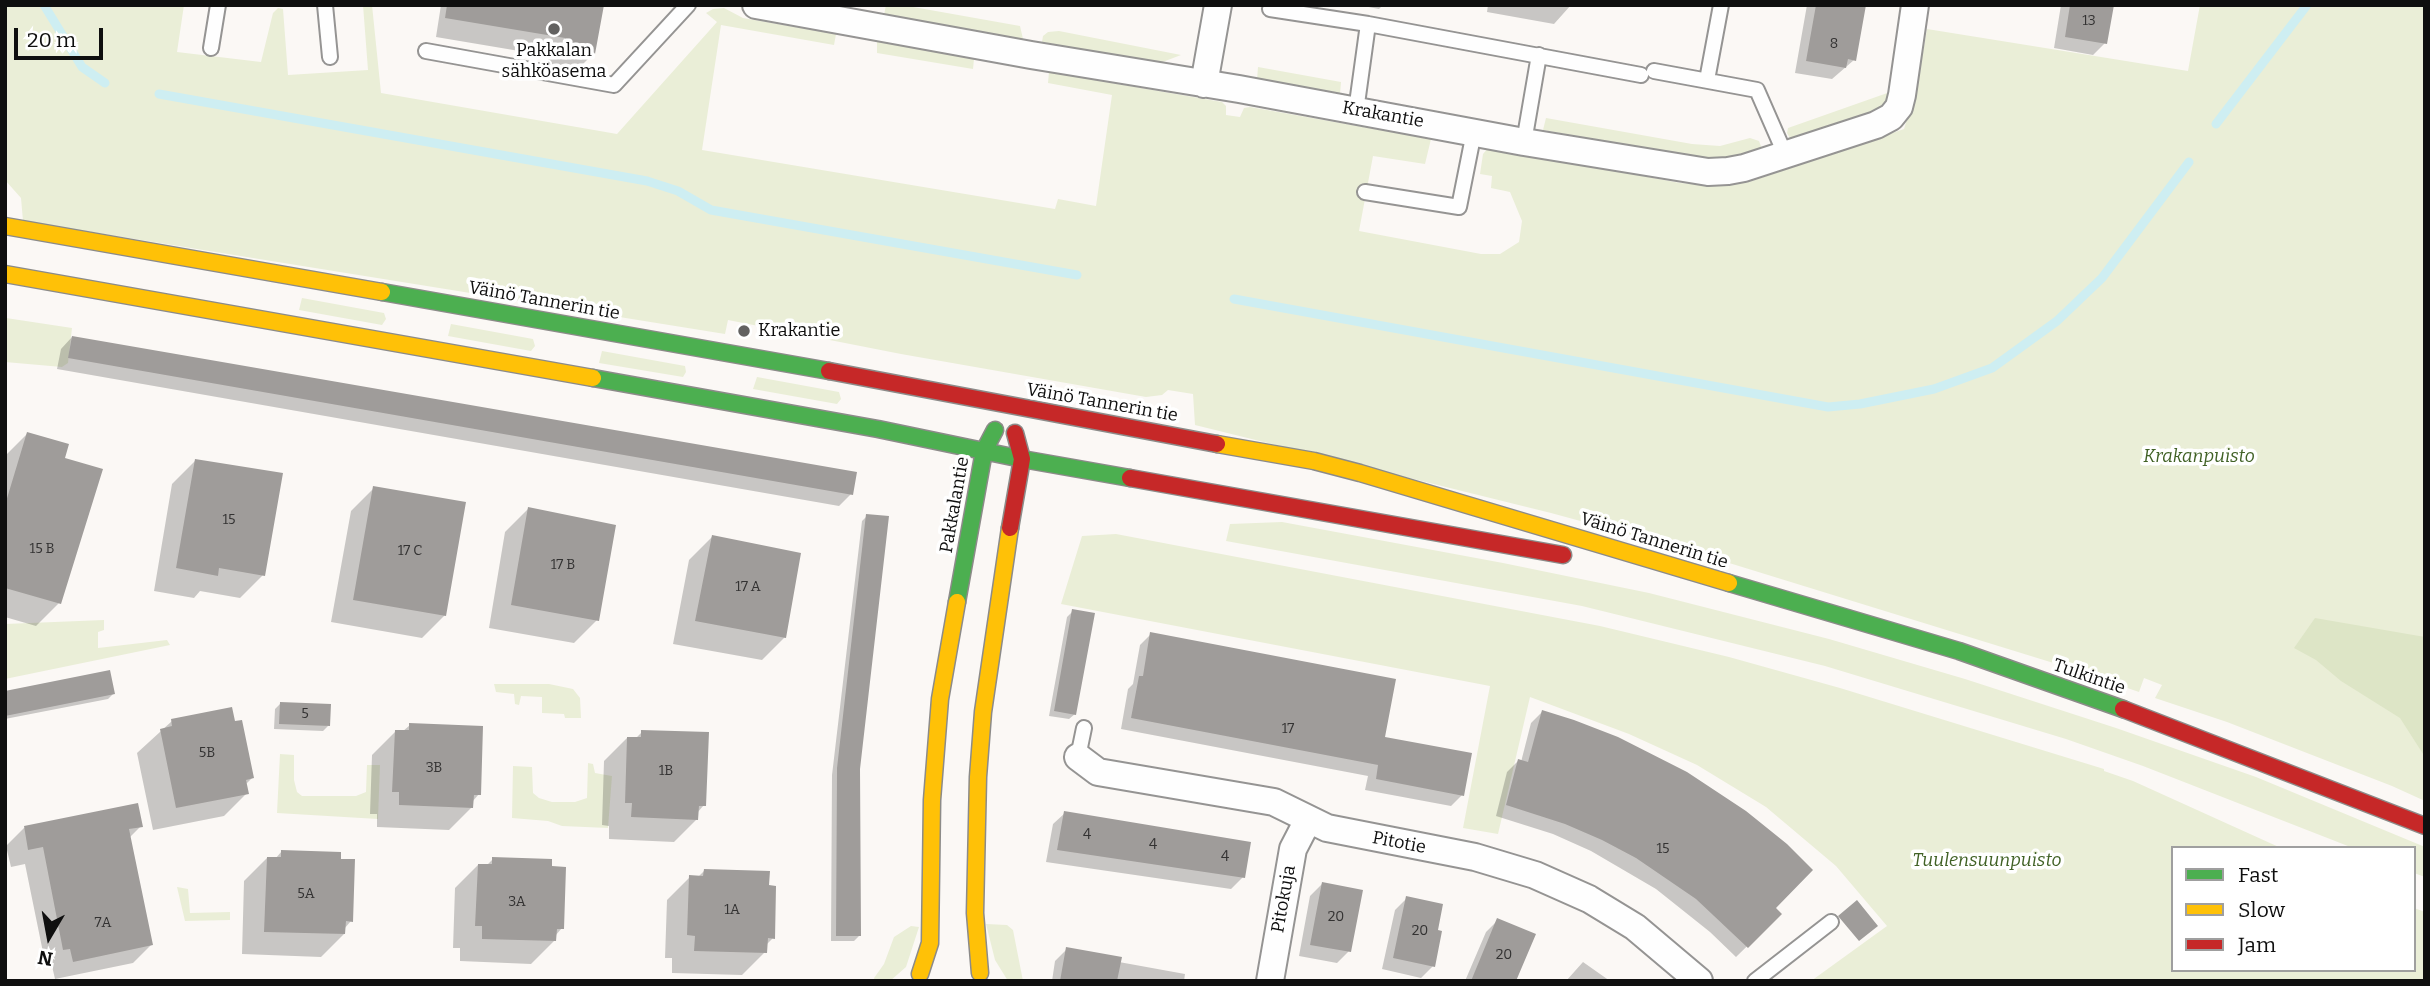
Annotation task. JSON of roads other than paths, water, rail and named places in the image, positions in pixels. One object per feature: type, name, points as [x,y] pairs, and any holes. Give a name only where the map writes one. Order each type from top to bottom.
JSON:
[{"type":"main road","name":"Väinö Tannerin tie","points":[[5,226],[849,375],[1314,461],[1734,585]]},
{"type":"main road","points":[[5,274],[878,429],[1022,459],[1574,557]]},
{"type":"main road","name":"Pakkalantie","points":[[916,977],[930,943],[932,800],[940,699],[984,451],[1007,406]]},
{"type":"main road","points":[[984,977],[975,913],[981,738],[1022,459],[1007,406]]},
{"type":"main road","name":"Väinö Tannerin tie","points":[[1601,562],[1734,585]]},
{"type":"main road","name":"Tulkintie","points":[[1734,585],[1959,651],[2146,717],[2425,826]]},
{"type":"main road","points":[[961,967],[984,977]]},
{"type":"main road","points":[[916,977],[939,968]]},
{"type":"street","name":"Krakantie","points":[[755,5],[1524,142],[1708,172],[1736,170],[1876,125],[1891,117],[1899,107],[1902,95],[1915,5]]},
{"type":"street","points":[[1204,84],[1218,5]]},
{"type":"street","name":"Pitotie","points":[[1078,757],[1098,772],[1274,802],[1327,828],[1475,858],[1535,875],[1589,899],[1635,927],[1699,981]]},
{"type":"street","name":"Pitokuja","points":[[1270,981],[1293,849],[1308,820]]},
{"type":"lane","points":[[211,48],[218,5]]},
{"type":"lane","points":[[325,5],[330,57]]},
{"type":"lane","points":[[426,51],[614,85],[688,5]]},
{"type":"lane","points":[[1707,80],[1721,5]]},
{"type":"lane","points":[[1270,9],[1757,90],[1785,154]]},
{"type":"lane","points":[[1356,111],[1368,24]]},
{"type":"lane","points":[[1524,142],[1539,55]]},
{"type":"lane","points":[[1365,192],[1459,207],[1474,132]]},
{"type":"lane","points":[[1078,757],[1084,728]]},
{"type":"lane","points":[[1755,981],[1830,922]]},
{"type":"waterway","points":[[44,5],[82,67],[105,83]]},
{"type":"waterway","points":[[2216,124],[2307,5]]},
{"type":"waterway","points":[[159,94],[647,181],[678,191],[711,210],[1077,275]]},
{"type":"waterway","points":[[1234,299],[1828,407],[1860,404],[1934,389],[1992,368],[2057,321],[2102,278],[2189,162]]},
{"type":"place","name":"Pakkalan sähköasema","points":[[554,29]]},
{"type":"place","name":"Krakantie","points":[[744,331]]},
{"type":"park label","name":"Krakanpuisto","points":[[2199,457]]},
{"type":"park label","name":"Tuulensuunpuisto","points":[[1987,861]]}]
